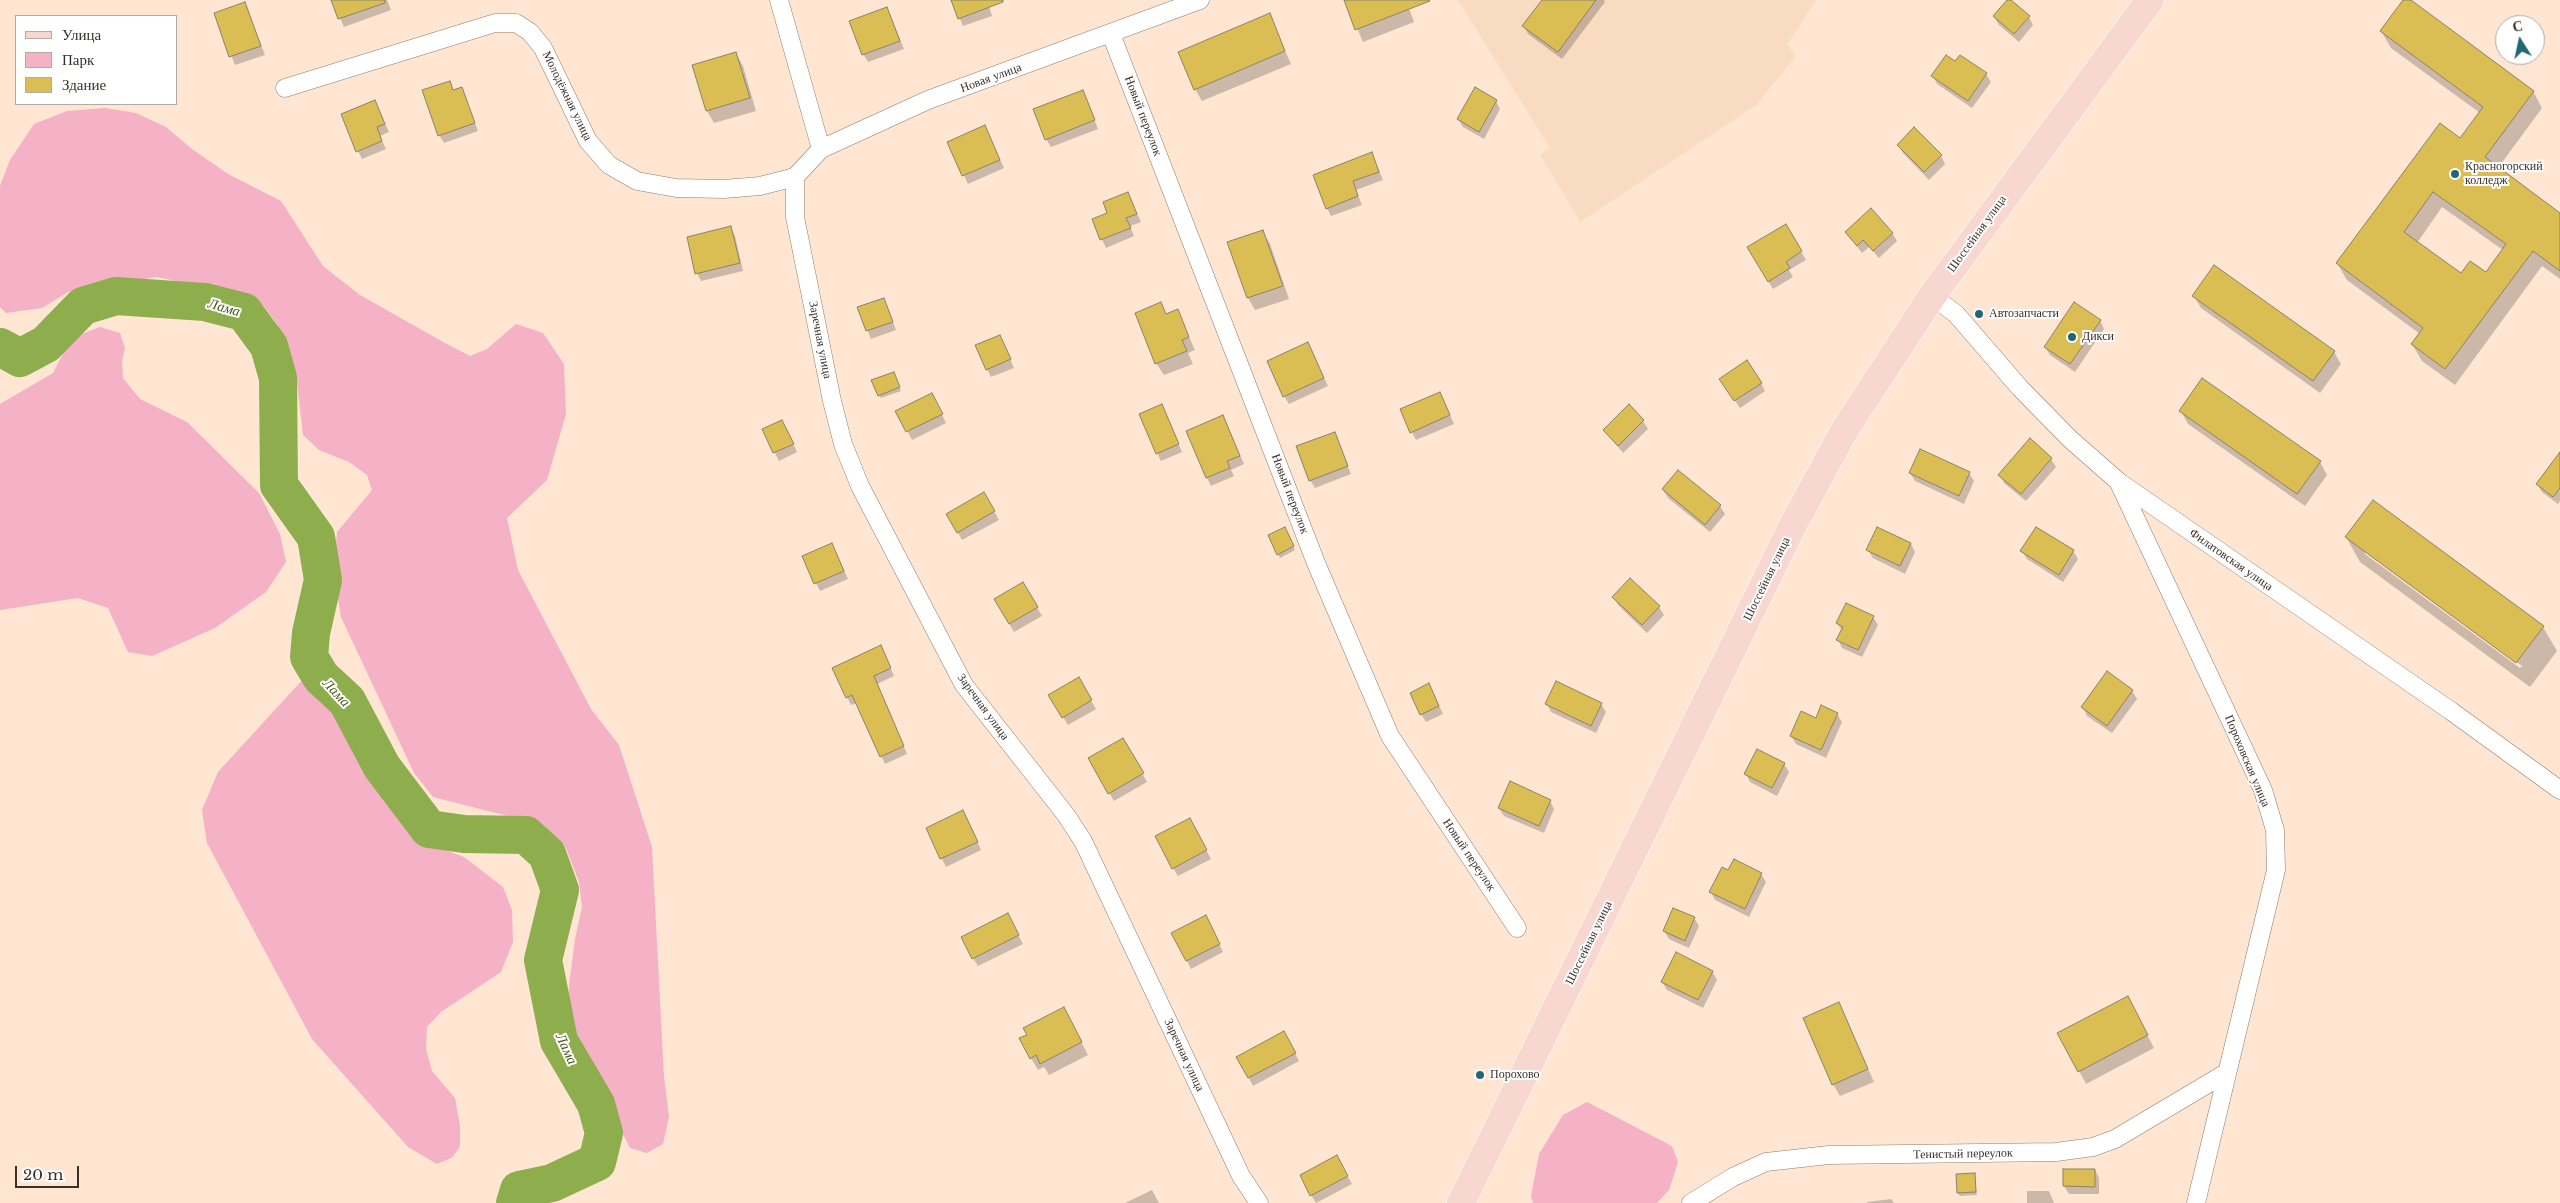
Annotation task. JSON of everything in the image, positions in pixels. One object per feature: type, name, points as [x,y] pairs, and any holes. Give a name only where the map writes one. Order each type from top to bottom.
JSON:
[{"type":"main road","name":"Шоссейная улица","points":[[1461,1203],[1793,525],[1844,431],[1932,296],[2150,0]]},
{"type":"street","points":[[779,0],[821,149]]},
{"type":"street","name":"Новая улица","points":[[795,177],[821,149],[928,100],[1200,0]]},
{"type":"street","name":"Молодёжная улица","points":[[285,88],[495,23],[516,23],[530,32],[543,48],[588,141],[610,165],[637,181],[676,188],[724,189],[760,186],[795,177]]},
{"type":"street","name":"Новый переулок","points":[[1111,34],[1316,562],[1375,704],[1390,736],[1518,928]]},
{"type":"street","name":"Заречная улица","points":[[795,177],[795,217],[832,401],[843,444],[860,486],[964,685],[1066,815],[1083,841],[1241,1176],[1258,1203]]},
{"type":"street","name":"Филатовская улица","points":[[1932,296],[1956,314],[2020,388],[2070,439],[2119,482],[2560,790]]},
{"type":"street","name":"Пороховская улица","points":[[2119,482],[2263,790],[2275,830],[2276,870],[2196,1203]]},
{"type":"street","name":"Тенистый переулок","points":[[1691,1203],[1733,1177],[1766,1162],[1829,1155],[2056,1152],[2093,1147],[2115,1139],[2226,1074]]},
{"type":"shaded area","points":[[1458,0],[1816,0],[1787,45],[1796,56],[1756,105],[1580,222],[1540,154],[1550,148]]},
{"type":"green space","points":[[105,108],[136,113],[166,127],[192,149],[228,174],[281,201],[323,266],[360,295],[445,343],[470,356],[487,349],[516,324],[543,333],[564,364],[566,414],[547,480],[507,518],[518,570],[591,709],[619,745],[652,847],[664,1077],[669,1117],[663,1144],[647,1153],[630,1148],[579,1046],[569,1016],[569,985],[575,939],[582,907],[579,882],[566,848],[543,825],[433,797],[414,773],[341,617],[334,574],[337,532],[372,490],[367,475],[349,462],[319,450],[303,435],[297,383],[277,324],[263,305],[223,290],[156,277],[68,292],[42,308],[6,313],[0,307],[0,186],[10,160],[34,124],[67,111]]},
{"type":"green space","points":[[100,327],[120,333],[125,348],[122,361],[123,378],[140,399],[187,422],[259,493],[280,534],[286,562],[266,592],[215,628],[152,656],[128,652],[108,608],[78,598],[0,610],[0,404],[53,373],[71,338]]},
{"type":"green space","points":[[304,678],[315,682],[335,704],[356,747],[409,826],[438,847],[464,857],[503,887],[512,910],[513,942],[501,972],[441,1012],[427,1027],[426,1049],[432,1071],[455,1098],[460,1126],[460,1146],[453,1157],[437,1164],[408,1147],[312,1039],[207,843],[202,810],[218,772]]},
{"type":"green space","points":[[1587,1102],[1672,1146],[1678,1162],[1669,1190],[1657,1203],[1533,1203],[1531,1196],[1539,1154],[1563,1115]]},
{"type":"building","points":[[331,0],[385,0],[385,3],[338,19]]},
{"type":"building","points":[[951,0],[1003,0],[1003,2],[958,19]]},
{"type":"building","points":[[1344,0],[1429,0],[1430,1],[1355,30]]},
{"type":"building","points":[[1542,0],[1596,0],[1558,52],[1522,26]]},
{"type":"building","points":[[2007,0],[2011,0],[2030,16],[2014,34],[1993,16]]},
{"type":"building","name":"Красногорский колледж","points":[[2403,0],[2411,0],[2495,62],[2495,65],[2499,65],[2534,91],[2485,157],[2560,213],[2560,271],[2533,251],[2445,369],[2411,344],[2423,328],[2336,263],[2440,123],[2460,138],[2483,107],[2380,31]],"holes":[[[2433,192],[2506,244],[2486,272],[2470,261],[2461,273],[2404,232]]]},
{"type":"building","points":[[245,2],[261,46],[229,57],[214,13]]},
{"type":"building","points":[[887,7],[900,41],[862,55],[849,21]]},
{"type":"building","points":[[1270,13],[1285,51],[1194,90],[1178,52]]},
{"type":"building","points":[[736,52],[750,98],[706,111],[692,65]]},
{"type":"building","points":[[1946,55],[1955,61],[1960,55],[1987,73],[1968,101],[1931,76]]},
{"type":"building","points":[[450,81],[453,90],[462,87],[475,123],[438,136],[422,90]]},
{"type":"building","points":[[1475,87],[1497,100],[1479,132],[1457,119]]},
{"type":"building","points":[[1083,90],[1095,120],[1045,140],[1033,109]]},
{"type":"building","points":[[375,100],[385,124],[377,127],[382,141],[356,152],[341,114]]},
{"type":"building","points":[[985,125],[1000,160],[962,176],[947,142]]},
{"type":"building","points":[[1914,127],[1942,155],[1924,172],[1897,145]]},
{"type":"building","points":[[1372,152],[1379,172],[1353,181],[1358,196],[1326,209],[1313,175]]},
{"type":"building","points":[[1128,192],[1137,214],[1126,218],[1131,228],[1100,240],[1092,219],[1107,213],[1103,202]]},
{"type":"building","points":[[1871,208],[1893,233],[1873,251],[1863,240],[1857,246],[1845,232]]},
{"type":"building","points":[[1786,224],[1802,251],[1786,262],[1790,268],[1768,282],[1747,247]]},
{"type":"building","points":[[731,226],[740,263],[695,274],[687,237]]},
{"type":"building","points":[[1263,230],[1283,286],[1247,298],[1227,242]]},
{"type":"building","points":[[2214,265],[2335,351],[2313,381],[2192,296]]},
{"type":"building","points":[[884,298],[893,322],[866,331],[857,307]]},
{"type":"building","points":[[1161,302],[1166,314],[1178,309],[1189,337],[1182,340],[1187,351],[1155,364],[1135,313]]},
{"type":"building","points":[[2074,302],[2101,320],[2070,364],[2044,347]]},
{"type":"building","points":[[1000,335],[1011,359],[986,370],[975,345]]},
{"type":"building","points":[[1308,342],[1324,378],[1283,397],[1267,361]]},
{"type":"building","points":[[1747,360],[1762,383],[1734,401],[1719,379]]},
{"type":"building","points":[[894,372],[900,387],[878,396],[871,380]]},
{"type":"building","points":[[2202,378],[2321,461],[2297,494],[2179,411]]},
{"type":"building","points":[[1440,392],[1450,415],[1410,433],[1400,409]]},
{"type":"building","points":[[932,393],[943,414],[906,432],[895,411]]},
{"type":"building","points":[[1162,404],[1179,444],[1156,454],[1139,414]]},
{"type":"building","points":[[1629,404],[1644,420],[1618,446],[1603,430]]},
{"type":"building","points":[[1223,415],[1240,456],[1227,461],[1230,468],[1206,478],[1186,431]]},
{"type":"building","points":[[782,420],[794,444],[773,453],[762,429]]},
{"type":"building","points":[[1335,432],[1348,466],[1309,481],[1296,446]]},
{"type":"building","points":[[2030,438],[2052,458],[2021,494],[1998,475]]},
{"type":"building","points":[[1920,449],[1970,472],[1959,496],[1909,473]]},
{"type":"building","points":[[2560,452],[2560,488],[2553,497],[2536,484]]},
{"type":"building","points":[[1678,470],[1721,505],[1705,525],[1662,489]]},
{"type":"building","points":[[984,492],[995,511],[957,533],[946,514]]},
{"type":"building","points":[[2373,500],[2544,626],[2516,663],[2345,537]]},
{"type":"building","points":[[1285,527],[1294,546],[1277,555],[1268,535]]},
{"type":"building","points":[[1877,527],[1911,543],[1900,566],[1866,550]]},
{"type":"building","points":[[2036,527],[2074,550],[2059,575],[2020,551]]},
{"type":"building","points":[[832,543],[844,571],[814,584],[802,556]]},
{"type":"building","points":[[1630,578],[1660,606],[1642,625],[1612,597]]},
{"type":"building","points":[[1023,582],[1038,607],[1009,624],[994,599]]},
{"type":"building","points":[[1846,603],[1874,616],[1858,650],[1836,640],[1843,627],[1836,623]]},
{"type":"building","points":[[881,645],[891,668],[874,676],[904,746],[880,757],[852,695],[846,698],[832,668]]},
{"type":"building","points":[[2107,671],[2133,690],[2107,726],[2081,707]]},
{"type":"building","points":[[1079,677],[1092,700],[1062,718],[1048,695]]},
{"type":"building","points":[[1556,681],[1602,703],[1591,726],[1545,704]]},
{"type":"building","points":[[1429,683],[1439,706],[1420,715],[1410,693]]},
{"type":"building","points":[[1821,705],[1838,713],[1821,750],[1790,736],[1801,711],[1816,718]]},
{"type":"building","points":[[1123,738],[1144,773],[1108,794],[1088,758]]},
{"type":"building","points":[[1757,749],[1785,763],[1772,788],[1744,774]]},
{"type":"building","points":[[1510,781],[1551,800],[1539,826],[1498,808]]},
{"type":"building","points":[[963,810],[978,842],[940,859],[926,828]]},
{"type":"building","points":[[1190,818],[1207,850],[1172,869],[1155,836]]},
{"type":"building","points":[[1734,859],[1762,873],[1745,909],[1709,892],[1722,867],[1728,870]]},
{"type":"building","points":[[1673,908],[1695,917],[1685,941],[1663,931]]},
{"type":"building","points":[[1008,913],[1019,935],[972,959],[961,937]]},
{"type":"building","points":[[1206,915],[1220,944],[1186,961],[1171,933]]},
{"type":"building","points":[[1676,952],[1713,971],[1698,1000],[1661,982]]},
{"type":"building","points":[[2128,996],[2148,1035],[2078,1072],[2057,1033]]},
{"type":"building","points":[[1839,1002],[1868,1069],[1832,1085],[1803,1018]]},
{"type":"building","points":[[1064,1007],[1082,1042],[1040,1064],[1036,1055],[1030,1059],[1019,1038],[1027,1035],[1023,1028]]},
{"type":"building","points":[[1284,1031],[1296,1053],[1248,1078],[1236,1057]]},
{"type":"building","points":[[1337,1155],[1348,1176],[1310,1196],[1300,1175]]},
{"type":"building","points":[[2063,1169],[2095,1169],[2095,1187],[2063,1186]]},
{"type":"building","points":[[1975,1173],[1976,1192],[1957,1193],[1956,1174]]},
{"type":"waterway","name":"Лама","points":[[0,347],[20,358],[46,344],[83,306],[116,296],[205,302],[244,312],[269,346],[278,378],[279,485],[316,537],[323,580],[311,633],[309,657],[321,677],[347,701],[382,767],[429,829],[464,834],[526,835],[547,854],[560,890],[543,960],[559,1041],[596,1104],[604,1133],[597,1162],[552,1183],[519,1190],[515,1203]]},
{"type":"place","name":"Красногорский колледж","points":[[2455,174]]},
{"type":"place","name":"Автозапчасти","points":[[1979,314]]},
{"type":"place","name":"Дикси","points":[[2072,337]]},
{"type":"place","name":"Порохово","points":[[1480,1075]]}]
